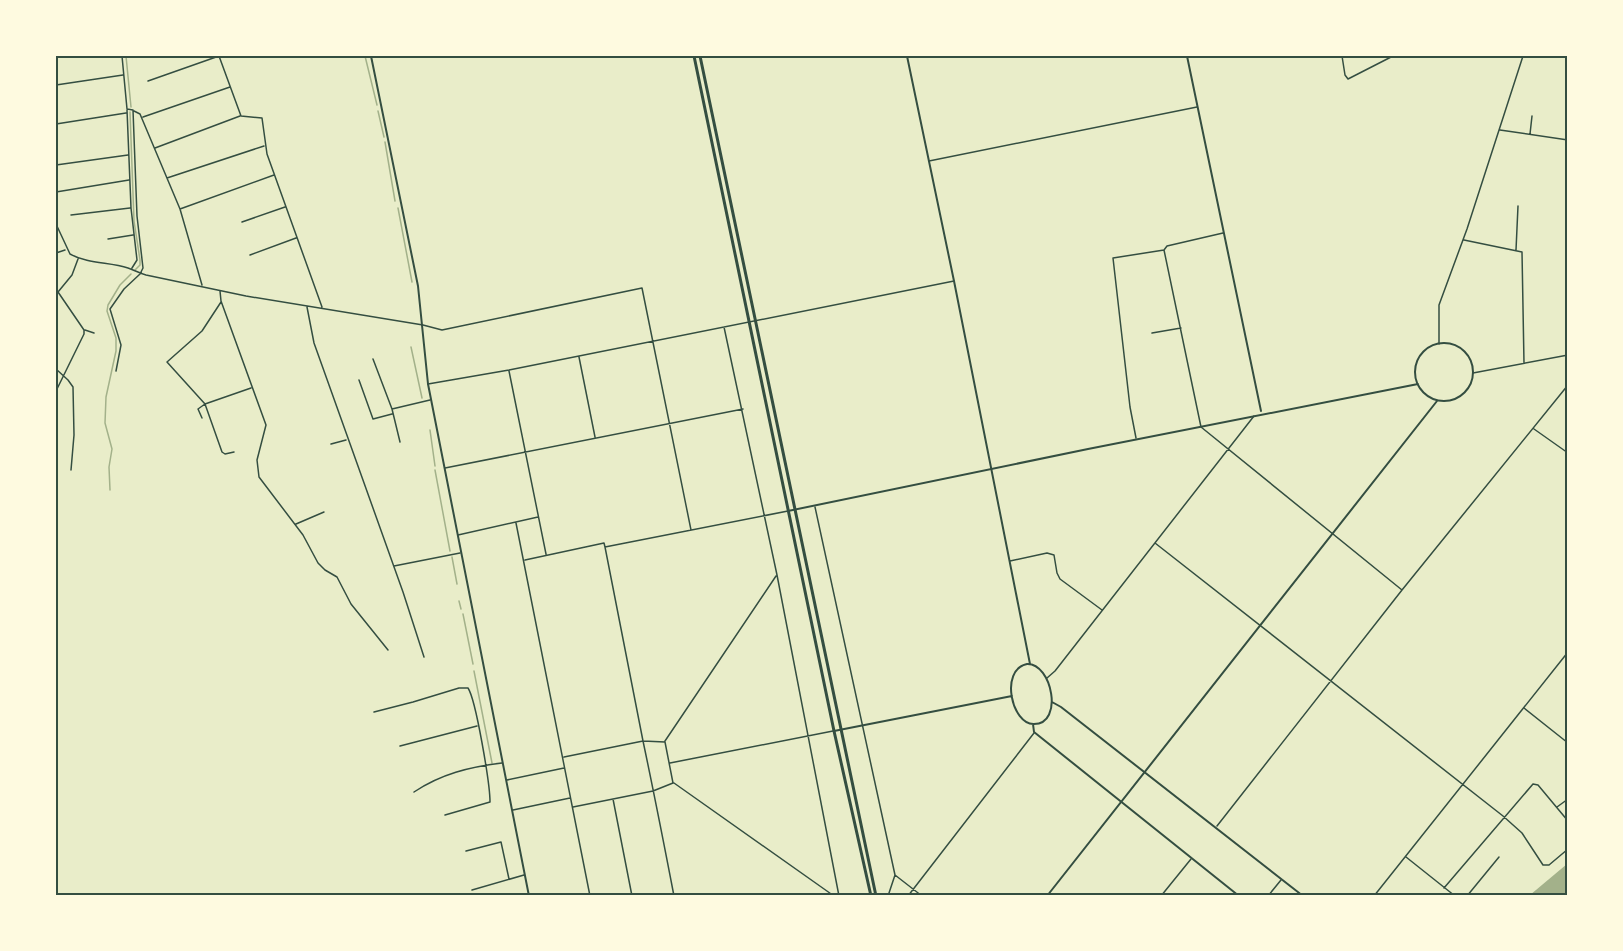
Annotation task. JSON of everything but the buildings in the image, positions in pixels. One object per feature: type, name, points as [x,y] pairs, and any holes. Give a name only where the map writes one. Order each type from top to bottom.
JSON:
[{"type":"main road","points":[[370,56],[418,286],[428,384],[529,896]]},
{"type":"main road","points":[[694,56],[834,731],[871,896]]},
{"type":"main road","points":[[700,56],[876,896]]},
{"type":"main road","points":[[907,56],[1030,664]]},
{"type":"main road","points":[[1187,56],[1261,411]]},
{"type":"main road","points":[[1439,344],[1449,344],[1461,349],[1471,362],[1473,373],[1468,389],[1459,397],[1449,401],[1437,400],[1424,393],[1418,384],[1415,370],[1417,361],[1423,352],[1439,344]]},
{"type":"main road","points":[[788,511],[991,468],[1418,384]]},
{"type":"main road","points":[[1047,896],[1334,534],[1437,400]]},
{"type":"main road","points":[[1030,664],[1039,667],[1047,679],[1052,702],[1049,715],[1043,722],[1027,723],[1019,716],[1012,696],[1012,674],[1021,665],[1030,664]]},
{"type":"main road","points":[[834,731],[1012,696]]},
{"type":"main road","points":[[1052,702],[1061,706],[1303,896]]},
{"type":"main road","points":[[1033,724],[1034,732],[1239,896]]},
{"type":"street","points":[[122,56],[131,208],[137,260],[131,269]]},
{"type":"street","points":[[148,81],[219,56],[241,116]]},
{"type":"street","points":[[1342,56],[1345,75],[1348,79],[1393,56]]},
{"type":"street","points":[[1439,344],[1439,305],[1463,240],[1523,56]]},
{"type":"street","points":[[56,85],[124,75]]},
{"type":"street","points":[[142,117],[231,87]]},
{"type":"street","points":[[929,160],[1198,106]]},
{"type":"street","points":[[116,371],[121,345],[110,309],[124,289],[140,274],[144,263],[137,216],[133,110]]},
{"type":"street","points":[[56,124],[133,110],[139,112],[180,209],[202,286]]},
{"type":"street","points":[[155,148],[241,116],[262,118],[265,146],[322,308]]},
{"type":"street","points":[[1529,135],[1532,116]]},
{"type":"street","points":[[1500,130],[1568,140]]},
{"type":"street","points":[[167,178],[265,146]]},
{"type":"street","points":[[56,165],[129,154]]},
{"type":"street","points":[[180,209],[274,174]]},
{"type":"street","points":[[56,192],[130,180]]},
{"type":"street","points":[[1516,251],[1518,206]]},
{"type":"street","points":[[242,222],[286,207]]},
{"type":"street","points":[[71,215],[131,208]]},
{"type":"street","points":[[56,224],[66,250],[72,256],[79,258],[131,269],[140,274],[220,290],[436,329],[449,330],[642,288],[691,530]]},
{"type":"street","points":[[1136,439],[1130,407],[1113,258],[1164,250],[1167,246],[1224,233]]},
{"type":"street","points":[[108,239],[134,235]]},
{"type":"street","points":[[250,255],[297,238]]},
{"type":"street","points":[[1463,240],[1522,252],[1524,363]]},
{"type":"street","points":[[56,253],[66,250]]},
{"type":"street","points":[[1164,250],[1201,427],[1402,590]]},
{"type":"street","points":[[79,258],[72,275],[57,292],[84,330],[94,333]]},
{"type":"street","points":[[428,384],[954,281]]},
{"type":"street","points":[[220,290],[221,301],[267,428],[257,460],[258,477],[295,525],[321,566],[337,577],[351,604],[388,650]]},
{"type":"street","points":[[221,301],[199,335],[167,362],[205,404],[222,452],[225,454],[234,452]]},
{"type":"street","points":[[306,306],[314,344],[394,566],[423,657]]},
{"type":"street","points":[[724,327],[777,575],[840,896]]},
{"type":"street","points":[[1152,333],[1181,327]]},
{"type":"street","points":[[56,391],[84,330]]},
{"type":"street","points":[[1473,373],[1568,355]]},
{"type":"street","points":[[578,356],[596,438]]},
{"type":"street","points":[[373,359],[392,409],[400,442]]},
{"type":"street","points":[[56,369],[73,387],[74,435],[71,470]]},
{"type":"street","points":[[508,370],[546,555]]},
{"type":"street","points":[[359,380],[373,419],[393,414]]},
{"type":"street","points":[[1216,827],[1402,590],[1568,385]]},
{"type":"street","points":[[202,418],[198,409],[205,404],[253,388]]},
{"type":"street","points":[[392,409],[431,400]]},
{"type":"street","points":[[444,468],[743,409]]},
{"type":"street","points":[[1047,679],[1255,416]]},
{"type":"street","points":[[1533,428],[1568,453]]},
{"type":"street","points":[[331,444],[347,439]]},
{"type":"street","points":[[815,505],[895,875],[888,896]]},
{"type":"street","points":[[605,547],[788,511]]},
{"type":"street","points":[[295,525],[324,512]]},
{"type":"street","points":[[457,535],[539,517]]},
{"type":"street","points":[[516,522],[590,896]]},
{"type":"street","points":[[524,560],[604,543],[674,896]]},
{"type":"street","points":[[1155,543],[1503,816],[1522,833],[1543,865],[1549,865],[1568,849]]},
{"type":"street","points":[[394,566],[461,553]]},
{"type":"street","points":[[1010,561],[1047,553],[1054,555],[1060,579],[1103,610]]},
{"type":"street","points":[[777,575],[665,742],[673,783],[834,896]]},
{"type":"street","points":[[1374,896],[1568,652]]},
{"type":"street","points":[[374,712],[464,687],[470,692],[490,802],[445,815]]},
{"type":"street","points":[[1524,707],[1568,743]]},
{"type":"street","points":[[400,746],[478,726]]},
{"type":"street","points":[[669,763],[834,731]]},
{"type":"street","points":[[908,896],[1034,732]]},
{"type":"street","points":[[563,758],[643,741],[665,742]]},
{"type":"street","points":[[414,792],[424,785],[457,771],[502,763]]},
{"type":"street","points":[[506,780],[565,768]]},
{"type":"street","points":[[572,807],[653,790],[673,783]]},
{"type":"street","points":[[1444,888],[1533,783],[1538,785],[1568,822]]},
{"type":"street","points":[[512,810],[571,798]]},
{"type":"street","points":[[613,799],[632,896]]},
{"type":"street","points":[[1556,807],[1568,799]]},
{"type":"street","points":[[466,851],[501,842],[509,879]]},
{"type":"street","points":[[1405,857],[1455,896]]},
{"type":"street","points":[[1467,896],[1499,857]]},
{"type":"street","points":[[1161,896],[1191,858]]},
{"type":"street","points":[[472,890],[525,874]]},
{"type":"street","points":[[895,875],[922,896]]},
{"type":"street","points":[[1268,896],[1281,879]]},
{"type":"shaded area","points":[[1567,864],[1567,895],[1530,895]]},
{"type":"waterway","points":[[126,56],[131,107]]},
{"type":"waterway","points":[[365,56],[377,105]]},
{"type":"waterway","points":[[378,111],[384,137]]},
{"type":"waterway","points":[[130,112],[134,221],[140,260],[140,265],[135,270]]},
{"type":"waterway","points":[[385,142],[395,201]]},
{"type":"waterway","points":[[398,208],[412,282]]},
{"type":"waterway","points":[[110,490],[109,467],[112,449],[105,423],[106,397],[116,351],[116,338],[107,311],[120,285],[131,274]]},
{"type":"waterway","points":[[411,347],[422,398]]},
{"type":"waterway","points":[[430,430],[435,466]]},
{"type":"waterway","points":[[435,470],[450,551]]},
{"type":"waterway","points":[[452,557],[457,584]]},
{"type":"waterway","points":[[459,601],[461,609]]},
{"type":"waterway","points":[[463,614],[473,664]]},
{"type":"waterway","points":[[474,671],[492,763]]}]
